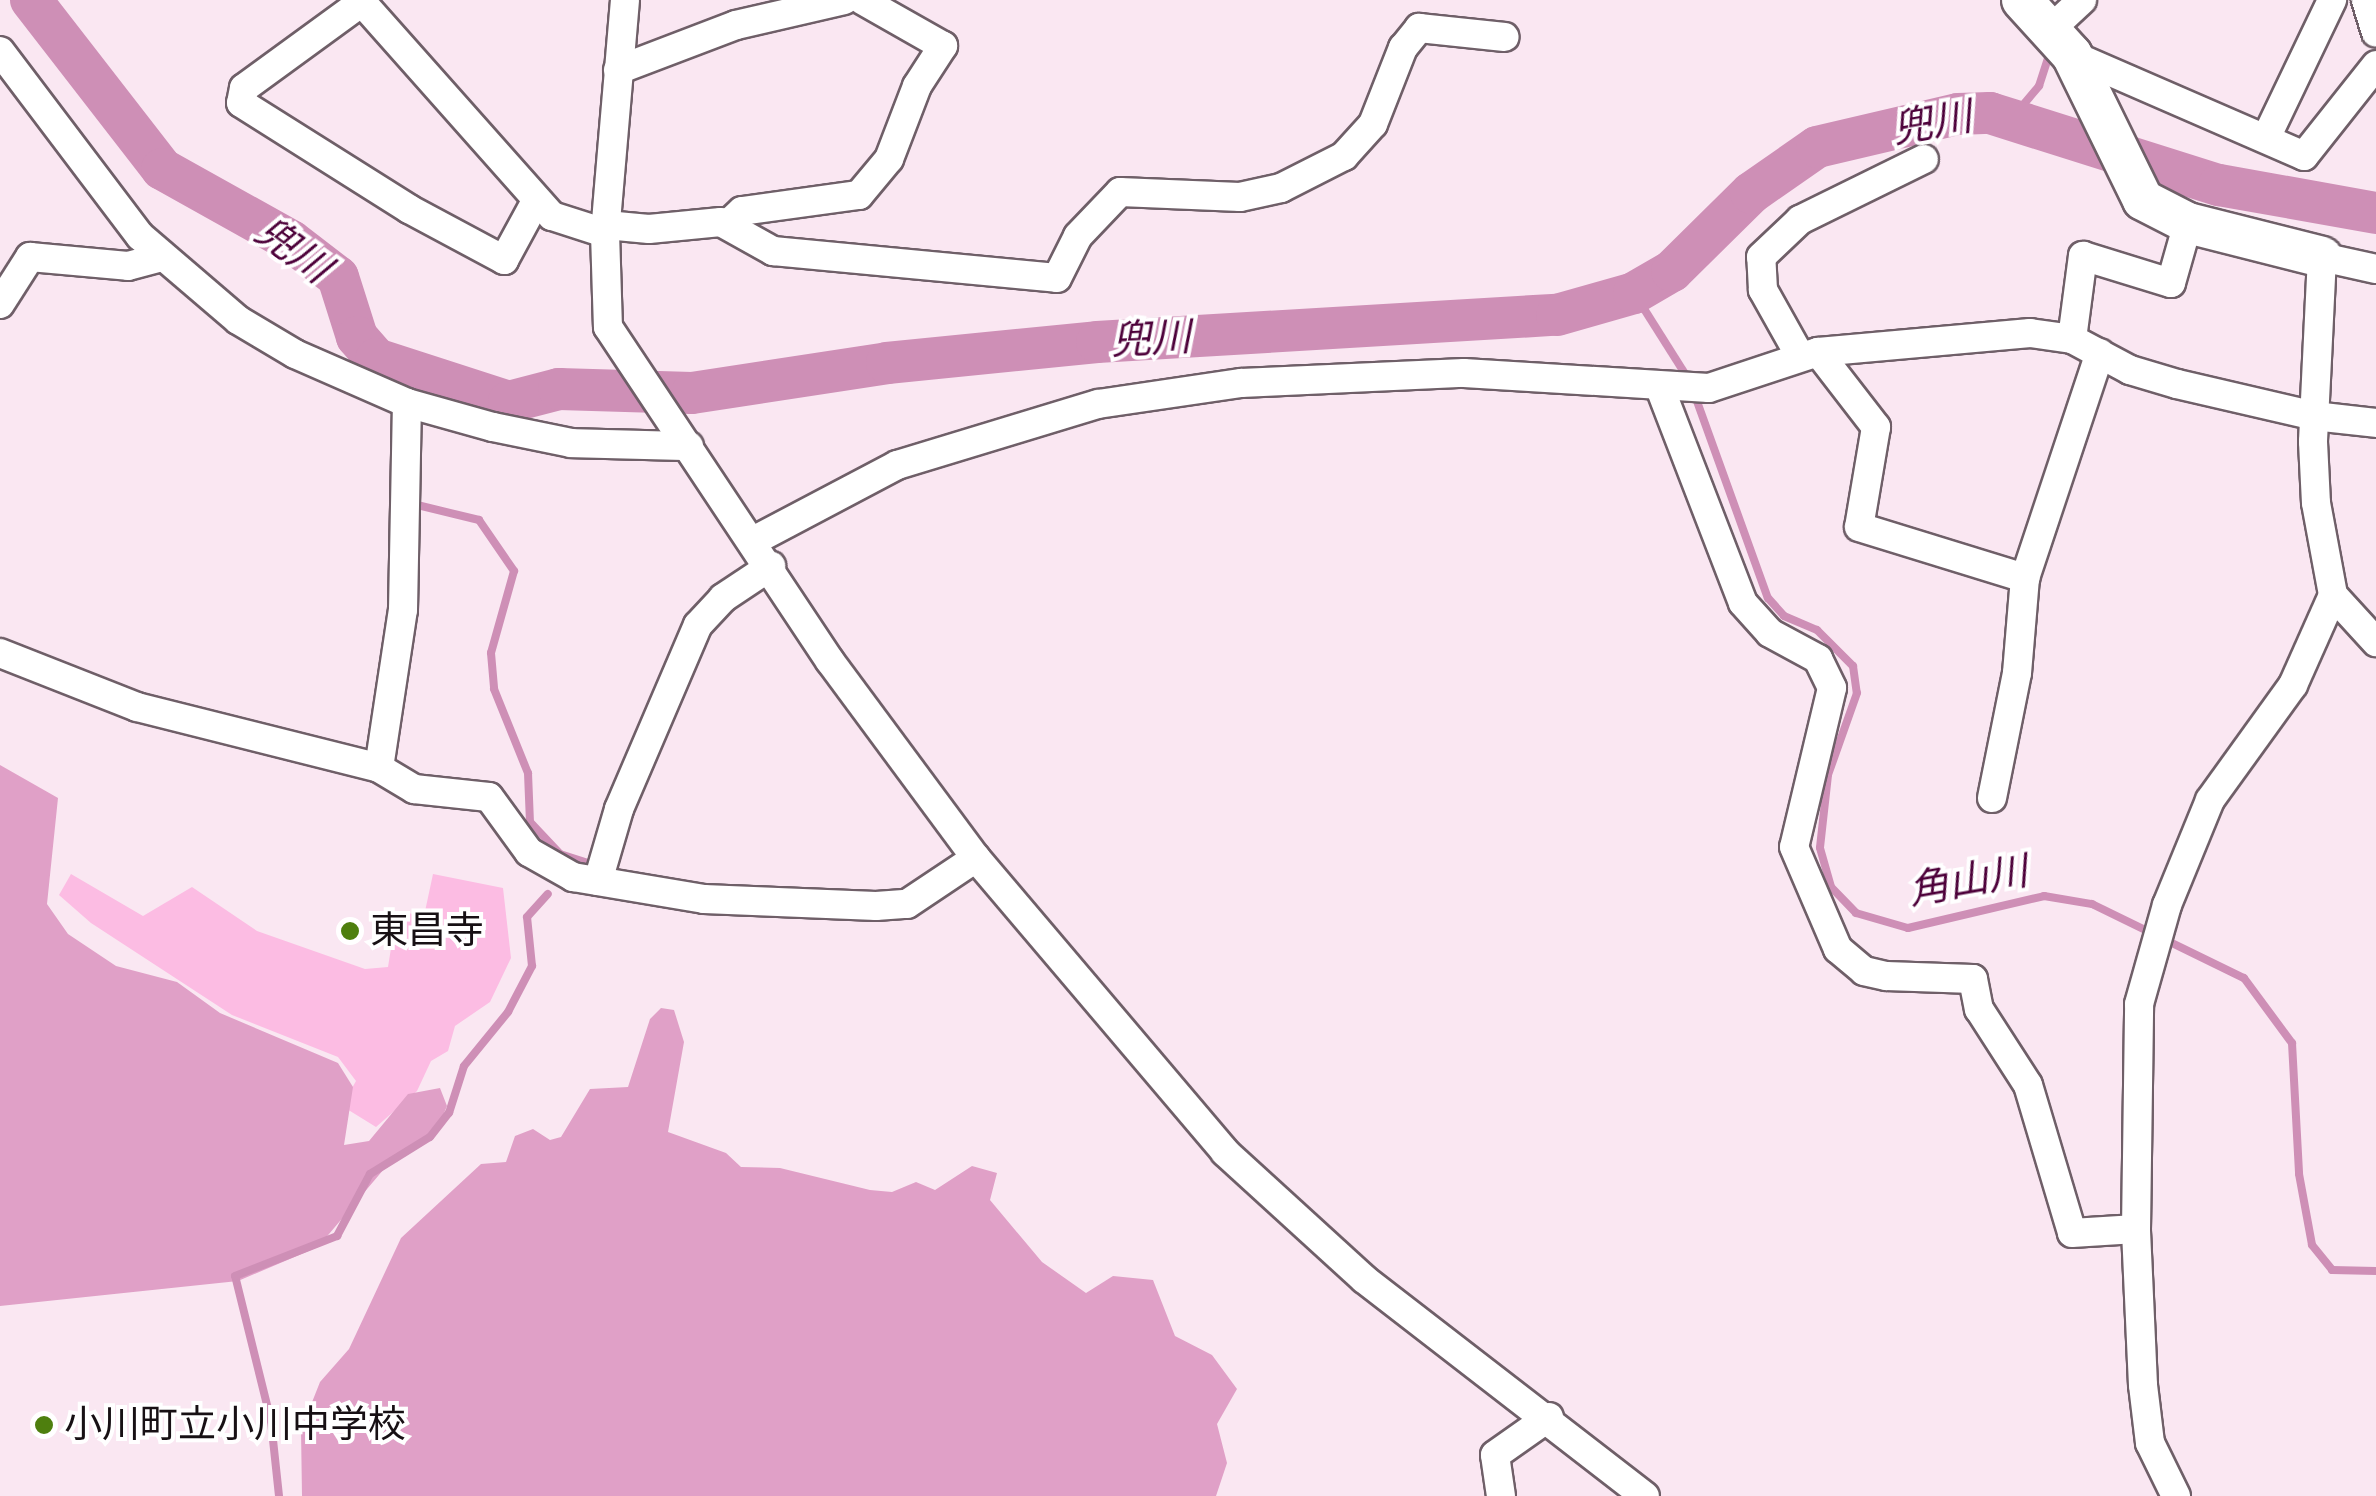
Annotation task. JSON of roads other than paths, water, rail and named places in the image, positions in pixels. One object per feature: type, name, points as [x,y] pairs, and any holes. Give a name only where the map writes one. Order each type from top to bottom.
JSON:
[{"type":"street","points":[[625,0],[606,229],[606,311],[617,344],[755,540],[882,735],[976,858],[1226,1152],[1364,1278],[1645,1496]]},
{"type":"street","points":[[618,70],[736,25],[844,0]]},
{"type":"street","points":[[728,224],[742,211],[859,195],[889,159],[917,86],[943,46],[862,0]]},
{"type":"street","points":[[2022,0],[2070,57],[2124,174],[2143,200],[2188,223],[2376,269]]},
{"type":"street","points":[[2070,57],[2082,0]]},
{"type":"street","points":[[2266,138],[2332,0]]},
{"type":"street","points":[[2366,0],[2376,32]]},
{"type":"street","points":[[536,201],[504,260],[409,210],[240,103],[244,88],[361,1],[536,201],[570,226],[606,229],[728,224],[773,250],[1057,278],[1078,236],[1120,192],[1240,197],[1281,188],[1344,156],[1380,110],[1403,48],[1419,28],[1506,36]]},
{"type":"street","points":[[0,52],[97,186],[162,257],[238,320],[294,354],[407,403],[570,443],[689,446]]},
{"type":"street","points":[[2070,57],[2304,156],[2376,65]]},
{"type":"street","points":[[1924,159],[1800,220],[1760,257],[1763,290],[1809,354],[1876,426],[1859,527],[2025,578]]},
{"type":"street","points":[[2072,339],[2083,256],[2171,283],[2188,223]]},
{"type":"street","points":[[0,304],[30,257],[128,266],[162,257]]},
{"type":"street","points":[[2322,257],[2314,416],[2316,503],[2333,596],[2376,642]]},
{"type":"street","points":[[755,540],[897,465],[1098,404],[1241,383],[1399,374],[1660,388],[1734,383],[1809,354],[2030,333],[2072,339],[2177,384],[2314,416],[2376,423]]},
{"type":"street","points":[[1992,798],[2017,673],[2025,578],[2100,353]]},
{"type":"street","points":[[1660,388],[1743,603],[1770,633],[1818,659],[1832,688],[1794,847],[1838,950],[1864,970],[1886,976],[1973,980],[1978,1009],[2028,1086],[2072,1233],[2136,1229]]},
{"type":"street","points":[[379,768],[403,610],[407,403]]},
{"type":"street","points":[[598,882],[620,809],[698,625],[723,598],[771,566]]},
{"type":"street","points":[[2176,1496],[2150,1444],[2136,1229],[2138,1020],[2167,905],[2210,800],[2294,685],[2333,596]]},
{"type":"street","points":[[0,653],[137,707],[379,768],[414,789],[489,797],[546,866],[598,882],[704,898],[876,906],[907,904],[976,858]]},
{"type":"street","points":[[1501,1496],[1495,1455],[1548,1418]]},
{"type":"waterway","name":"兜川","points":[[31,0],[162,169],[291,241],[338,277],[357,337],[376,359],[509,402],[559,389],[692,393],[887,363],[1097,342],[1557,315],[1634,293],[1672,271],[1751,193],[1817,147],[1958,114],[1990,113],[2219,185],[2376,213]]},
{"type":"waterway","points":[[2012,118],[2039,86],[2051,50]]},
{"type":"waterway","name":"角山川","points":[[1634,293],[1689,380]]},
{"type":"waterway","name":"角山川","points":[[1694,393],[1768,598],[1784,616],[1817,630],[1853,666],[1857,693],[1828,775],[1820,848],[1831,887],[1856,913],[1908,928],[2044,896],[2092,904],[2244,978],[2292,1043],[2299,1174],[2312,1245],[2332,1270],[2376,1271]]},
{"type":"waterway","points":[[413,504],[479,520],[514,571],[491,653],[494,689],[528,773],[530,822],[560,854],[590,864]]},
{"type":"waterway","points":[[279,1496],[271,1421],[235,1276],[337,1236],[370,1174],[430,1137],[449,1113],[464,1066],[508,1012],[532,966],[527,917],[548,894]]},
{"type":"place","name":"東昌寺","points":[[350,931]]},
{"type":"place","name":"小川町立小川中学校","points":[[44,1425]]}]
